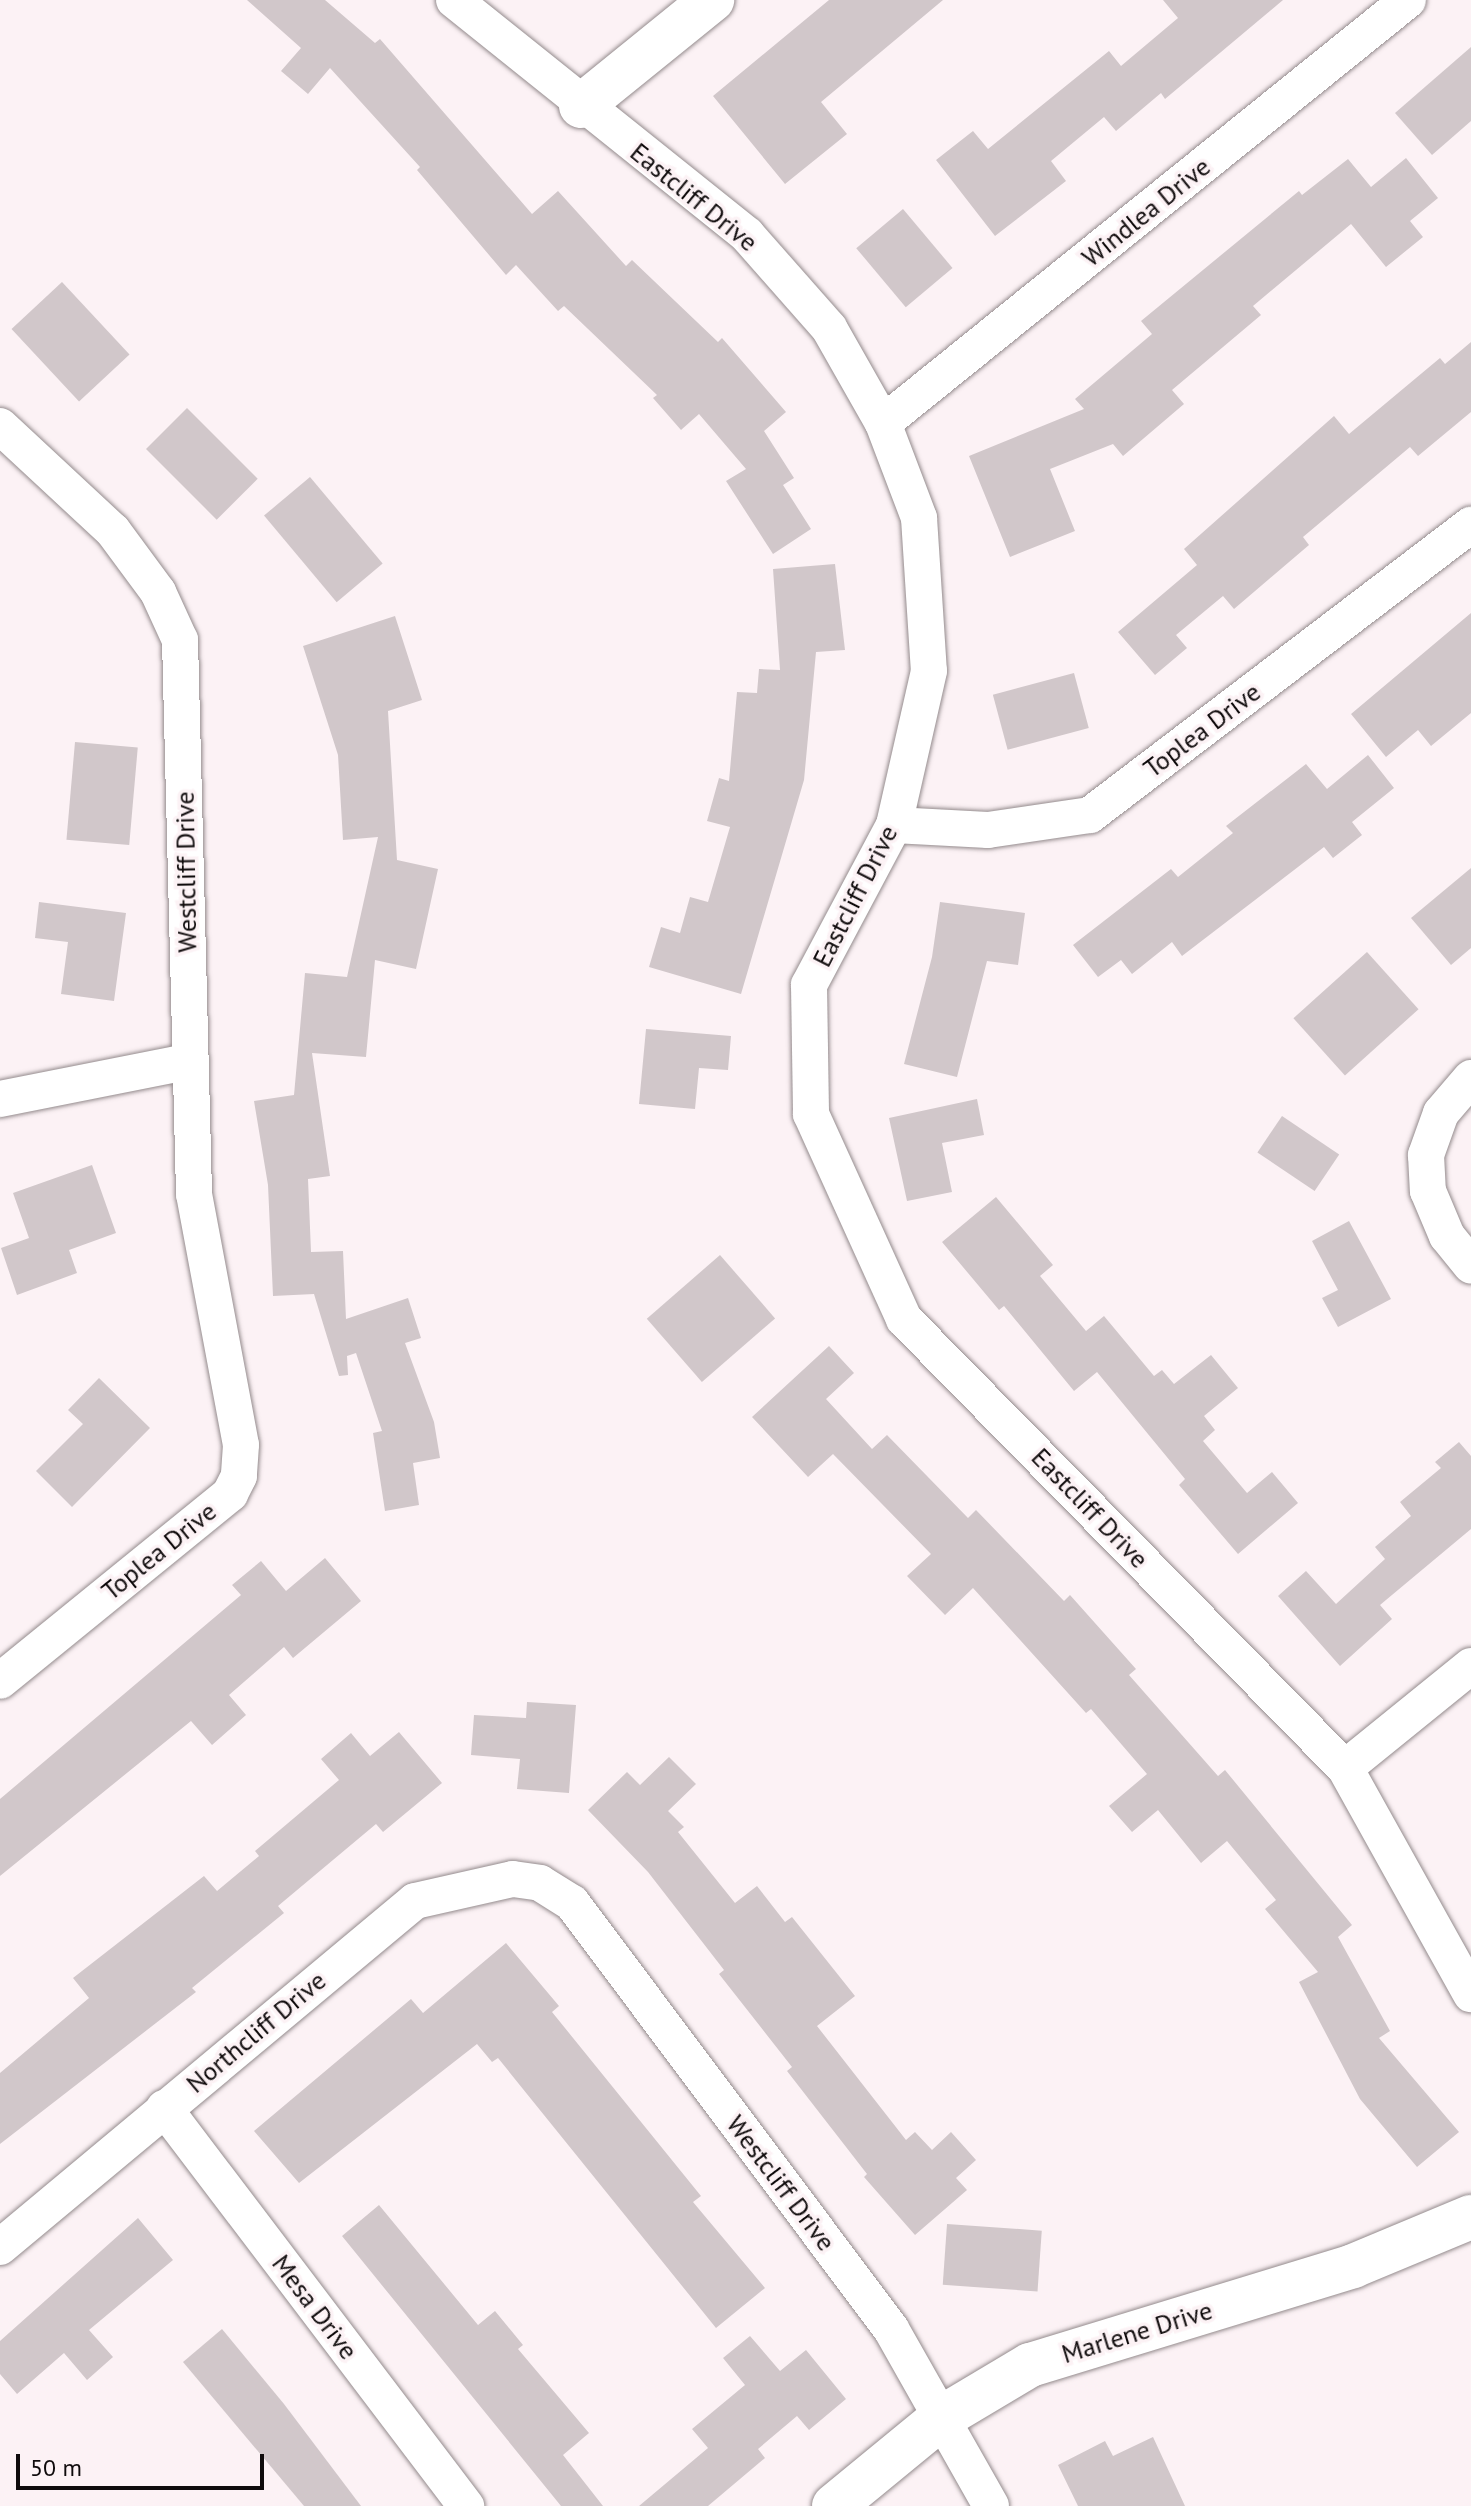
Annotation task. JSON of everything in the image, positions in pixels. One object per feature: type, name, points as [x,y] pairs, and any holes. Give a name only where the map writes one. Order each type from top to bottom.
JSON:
[{"type":"street","name":"Eastcliff Drive","points":[[454,0],[581,106],[747,235],[829,328],[883,423],[919,518],[929,671],[894,825],[809,985],[811,1114],[904,1319],[1345,1768],[1471,1994]]},
{"type":"street","points":[[581,106],[712,0]]},
{"type":"street","name":"Windlea Drive","points":[[883,423],[1408,0]]},
{"type":"street","name":"Westcliff Drive","points":[[1,430],[113,531],[158,592],[180,640],[187,1062],[194,1194],[225,1384]]},
{"type":"street","name":"Toplea Drive","points":[[894,825],[988,830],[1090,815],[1471,525]]},
{"type":"street","points":[[0,1099],[187,1062]]},
{"type":"street","points":[[1471,1078],[1441,1113],[1426,1155],[1428,1191],[1447,1236],[1471,1266]]},
{"type":"street","name":"Toplea Drive","points":[[0,1681],[230,1494],[239,1476],[241,1445],[225,1384]]},
{"type":"street","points":[[1345,1768],[1471,1666]]},
{"type":"street","name":"Northcliff Drive","points":[[0,2247],[415,1901],[513,1879],[540,1883]]},
{"type":"street","name":"Westcliff Drive","points":[[540,1883],[572,1903],[891,2329],[991,2506]]},
{"type":"street","name":"Mesa Drive","points":[[164,2108],[466,2506]]},
{"type":"street","name":"Marlene Drive","points":[[834,2506],[941,2418],[1030,2365],[1353,2266],[1471,2217]]},
{"type":"building","points":[[247,0],[325,0],[375,43],[380,39],[532,214],[558,191],[626,266],[632,260],[718,342],[722,338],[786,412],[764,431],[794,478],[783,485],[811,529],[773,554],[726,481],[746,469],[699,414],[681,430],[653,398],[657,395],[564,306],[558,311],[516,265],[506,275],[417,170],[420,167],[330,68],[308,94],[281,71],[301,48]]},
{"type":"building","points":[[829,0],[943,0],[821,102],[847,134],[785,184],[713,96]]},
{"type":"building","points":[[1163,0],[1283,0],[1165,99],[1161,93],[1116,131],[1104,117],[1051,161],[1066,181],[995,236],[936,160],[973,131],[988,149],[1109,51],[1121,66],[1178,18]]},
{"type":"building","points":[[1471,47],[1471,121],[1432,155],[1395,113]]},
{"type":"building","points":[[1406,158],[1438,198],[1410,221],[1423,237],[1386,267],[1351,224],[1253,306],[1261,315],[1172,390],[1184,404],[1123,456],[1113,444],[1050,469],[1075,531],[1010,557],[969,456],[1084,409],[1075,399],[1152,334],[1141,321],[1299,191],[1302,195],[1348,159],[1371,187]]},
{"type":"building","points":[[903,209],[952,268],[906,307],[856,248]]},
{"type":"building","points":[[62,282],[130,354],[79,401],[12,329]]},
{"type":"building","points":[[1471,342],[1471,412],[1418,456],[1410,447],[1303,537],[1309,545],[1234,609],[1223,596],[1176,635],[1187,648],[1155,675],[1118,632],[1197,565],[1184,549],[1334,416],[1349,434],[1440,358],[1445,364]]},
{"type":"building","points":[[187,408],[258,479],[217,520],[146,449]]},
{"type":"building","points":[[310,477],[383,564],[337,602],[264,516]]},
{"type":"building","points":[[835,564],[845,650],[816,652],[804,780],[741,994],[649,967],[661,927],[680,933],[690,897],[708,902],[730,827],[707,821],[719,778],[729,781],[737,692],[757,693],[759,669],[780,670],[773,569]]},
{"type":"building","points":[[1471,613],[1471,713],[1431,746],[1418,730],[1386,757],[1351,714]]},
{"type":"building","points":[[395,616],[422,700],[388,711],[397,860],[438,869],[416,969],[375,960],[366,1057],[312,1053],[330,1176],[308,1179],[311,1252],[343,1251],[346,1319],[408,1298],[421,1338],[405,1343],[434,1422],[440,1458],[413,1463],[419,1505],[385,1511],[373,1433],[382,1431],[356,1353],[347,1356],[348,1375],[339,1376],[314,1294],[273,1296],[268,1185],[254,1101],[294,1095],[305,973],[347,977],[378,837],[343,840],[338,755],[303,646]]},
{"type":"building","points":[[1074,673],[1089,728],[1008,750],[993,695]]},
{"type":"building","points":[[75,742],[138,747],[129,845],[66,840]]},
{"type":"building","points":[[1368,755],[1394,788],[1352,822],[1362,835],[1333,858],[1324,847],[1182,956],[1172,942],[1132,974],[1121,960],[1098,977],[1073,945],[1171,869],[1178,877],[1233,833],[1226,826],[1306,764],[1327,789]]},
{"type":"building","points":[[1471,868],[1471,948],[1451,965],[1411,918]]},
{"type":"building","points":[[39,902],[126,913],[114,1001],[61,994],[68,942],[35,938]]},
{"type":"building","points":[[940,902],[1025,913],[1018,965],[987,961],[957,1077],[904,1064],[932,957]]},
{"type":"building","points":[[1367,952],[1419,1009],[1345,1075],[1293,1018]]},
{"type":"building","points":[[646,1029],[731,1036],[728,1070],[699,1068],[695,1109],[639,1104]]},
{"type":"building","points":[[977,1099],[984,1135],[942,1143],[952,1192],[907,1201],[889,1118]]},
{"type":"building","points":[[1282,1116],[1339,1155],[1315,1191],[1257,1152]]},
{"type":"building","points":[[92,1165],[116,1233],[69,1250],[77,1273],[17,1295],[1,1248],[29,1238],[13,1193]]},
{"type":"building","points":[[996,1197],[1053,1265],[1040,1276],[1086,1331],[1104,1316],[1154,1376],[1162,1370],[1174,1384],[1211,1355],[1238,1388],[1204,1416],[1215,1430],[1203,1441],[1247,1493],[1272,1472],[1298,1503],[1238,1554],[1179,1485],[1185,1479],[1097,1372],[1074,1391],[1004,1306],[999,1310],[942,1242]]},
{"type":"building","points":[[1349,1221],[1391,1299],[1338,1327],[1322,1298],[1338,1290],[1312,1241]]},
{"type":"building","points":[[720,1255],[775,1318],[702,1382],[647,1319]]},
{"type":"building","points":[[829,1346],[854,1373],[826,1399],[872,1449],[887,1435],[968,1518],[976,1510],[1064,1601],[1070,1595],[1136,1669],[1129,1675],[1218,1776],[1225,1770],[1352,1925],[1338,1937],[1390,2031],[1379,2038],[1459,2132],[1417,2167],[1360,2099],[1299,1982],[1318,1972],[1265,1909],[1276,1900],[1227,1841],[1201,1863],[1158,1810],[1132,1832],[1109,1806],[1147,1774],[1091,1709],[1086,1713],[973,1588],[945,1615],[907,1576],[931,1554],[833,1454],[808,1477],[752,1417]]},
{"type":"building","points":[[99,1378],[150,1428],[72,1507],[36,1471],[83,1424],[68,1410]]},
{"type":"building","points":[[1459,1442],[1471,1456],[1471,1529],[1380,1605],[1392,1619],[1340,1666],[1278,1596],[1306,1571],[1336,1604],[1385,1559],[1375,1547],[1411,1516],[1400,1502],[1441,1468],[1435,1462]]},
{"type":"building","points":[[325,1558],[361,1601],[293,1658],[284,1647],[229,1695],[246,1715],[212,1745],[191,1721],[0,1876],[0,1799],[241,1595],[232,1585],[261,1561],[286,1591]]},
{"type":"building","points":[[527,1702],[576,1705],[569,1793],[517,1789],[520,1759],[471,1755],[474,1715],[526,1718]]},
{"type":"building","points":[[399,1732],[442,1783],[383,1832],[376,1824],[278,1906],[284,1913],[192,1988],[196,1992],[0,2144],[0,2073],[89,1998],[73,1978],[204,1876],[217,1891],[259,1856],[255,1851],[339,1780],[321,1759],[351,1733],[370,1756]]},
{"type":"building","points":[[669,1757],[696,1784],[668,1811],[684,1827],[678,1832],[735,1903],[757,1886],[785,1922],[792,1917],[855,1996],[817,2026],[906,2140],[915,2132],[932,2150],[951,2132],[976,2160],[956,2178],[967,2190],[915,2235],[864,2177],[867,2174],[787,2071],[792,2067],[719,1974],[724,1970],[648,1872],[588,1810],[627,1772],[640,1785]]},
{"type":"building","points":[[506,1943],[559,2006],[552,2012],[701,2196],[693,2202],[765,2288],[716,2328],[498,2058],[492,2062],[477,2044],[299,2183],[254,2131],[411,1999],[423,2013]]},
{"type":"building","points":[[379,2205],[478,2325],[495,2311],[523,2345],[518,2349],[589,2433],[563,2455],[603,2506],[561,2506],[342,2236]]},
{"type":"building","points":[[138,2218],[173,2260],[89,2330],[113,2357],[87,2380],[64,2353],[17,2394],[0,2374],[0,2341]]},
{"type":"building","points":[[947,2224],[1042,2231],[1038,2291],[943,2285]]},
{"type":"building","points":[[222,2329],[284,2404],[361,2506],[304,2506],[183,2362]]},
{"type":"building","points":[[750,2336],[780,2371],[806,2350],[846,2399],[809,2430],[797,2416],[758,2449],[765,2458],[708,2506],[639,2506],[708,2448],[692,2429],[745,2385],[723,2358]]},
{"type":"building","points":[[1153,2437],[1185,2506],[1078,2506],[1058,2465],[1105,2441],[1113,2456]]}]
